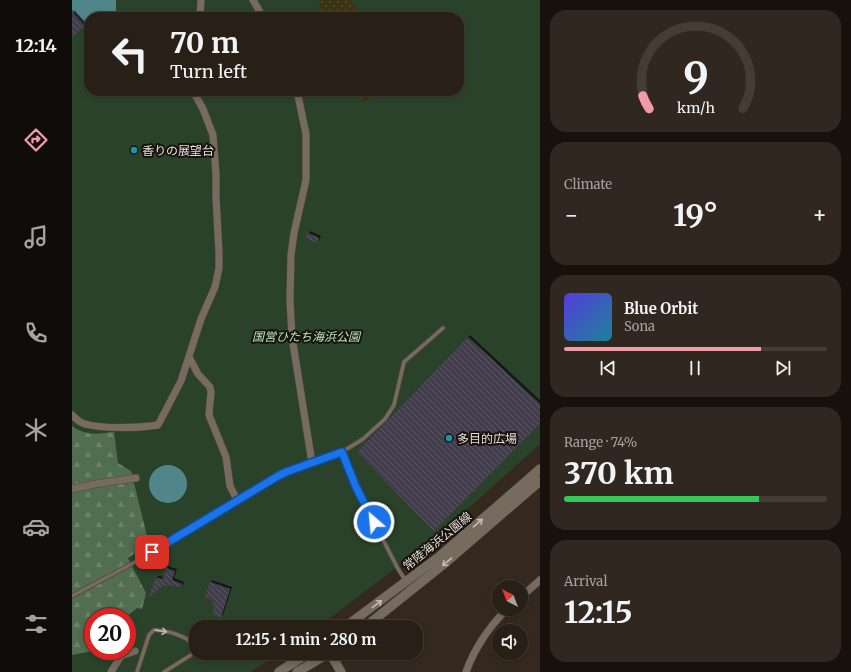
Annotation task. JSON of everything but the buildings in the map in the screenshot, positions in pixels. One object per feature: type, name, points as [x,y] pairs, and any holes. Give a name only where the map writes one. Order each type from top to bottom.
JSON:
[{"type":"main road","name":"常陸海浜公園線","points":[[354,620],[468,533],[540,469]]},
{"type":"main road","name":"常陸海浜公園線","points":[[374,620],[440,568],[540,481]]},
{"type":"main road","points":[[279,672],[297,660]]},
{"type":"main road","points":[[297,672],[317,660]]},
{"type":"main road","points":[[333,660],[341,672]]},
{"type":"street","points":[[200,12],[201,0]]},
{"type":"street","points":[[253,0],[259,12]]},
{"type":"street","points":[[72,416],[78,421],[86,424],[103,426],[145,427],[158,425],[181,381],[201,319],[215,287],[219,268],[215,150],[213,135],[196,96]]},
{"type":"street","points":[[298,96],[306,134],[306,180],[294,233],[291,255],[290,300],[292,337],[312,463]]},
{"type":"street","points":[[189,357],[198,374],[210,388],[209,415],[226,457],[230,486],[237,500]]},
{"type":"street","points":[[72,489],[136,478]]},
{"type":"street","points":[[528,591],[540,580]]},
{"type":"street","points":[[466,672],[480,641],[501,616]]},
{"type":"street","points":[[111,672],[118,660]]},
{"type":"lane","points":[[72,596],[139,560],[286,472],[342,452],[362,439],[385,419],[394,405],[404,362],[443,328]]},
{"type":"lane","points":[[342,452],[356,487],[406,582]]},
{"type":"lane","points":[[137,672],[149,635],[154,630],[188,638],[193,644],[194,648],[191,654],[164,672]]},
{"type":"green space","name":"国営ひたち海浜公園","points":[[72,0],[540,0],[540,444],[461,515],[397,567],[327,620],[189,620],[189,660],[270,660],[250,672],[72,672]]},
{"type":"green space","points":[[72,426],[87,433],[97,434],[114,432],[118,463],[131,471],[149,544],[128,558],[146,593],[142,609],[84,608],[84,653],[72,655]]},
{"type":"sand","points":[[319,0],[351,0],[358,12],[320,12]]},
{"type":"sand","points":[[361,96],[374,96],[368,102],[362,102]]},
{"type":"water","points":[[72,0],[116,0],[116,12],[84,12],[84,23],[72,10]]},
{"type":"water","points":[[164,465],[172,465],[182,470],[186,477],[186,491],[182,498],[172,503],[164,503],[154,498],[152,495],[149,488],[149,480],[154,470],[157,468]]},
{"type":"place","name":"香りの展望台","points":[[134,150]]},
{"type":"place","name":"多目的広場","points":[[449,438]]},
{"type":"route","points":[[152,552],[270,480],[286,472],[342,452],[356,487],[374,522]]}]
